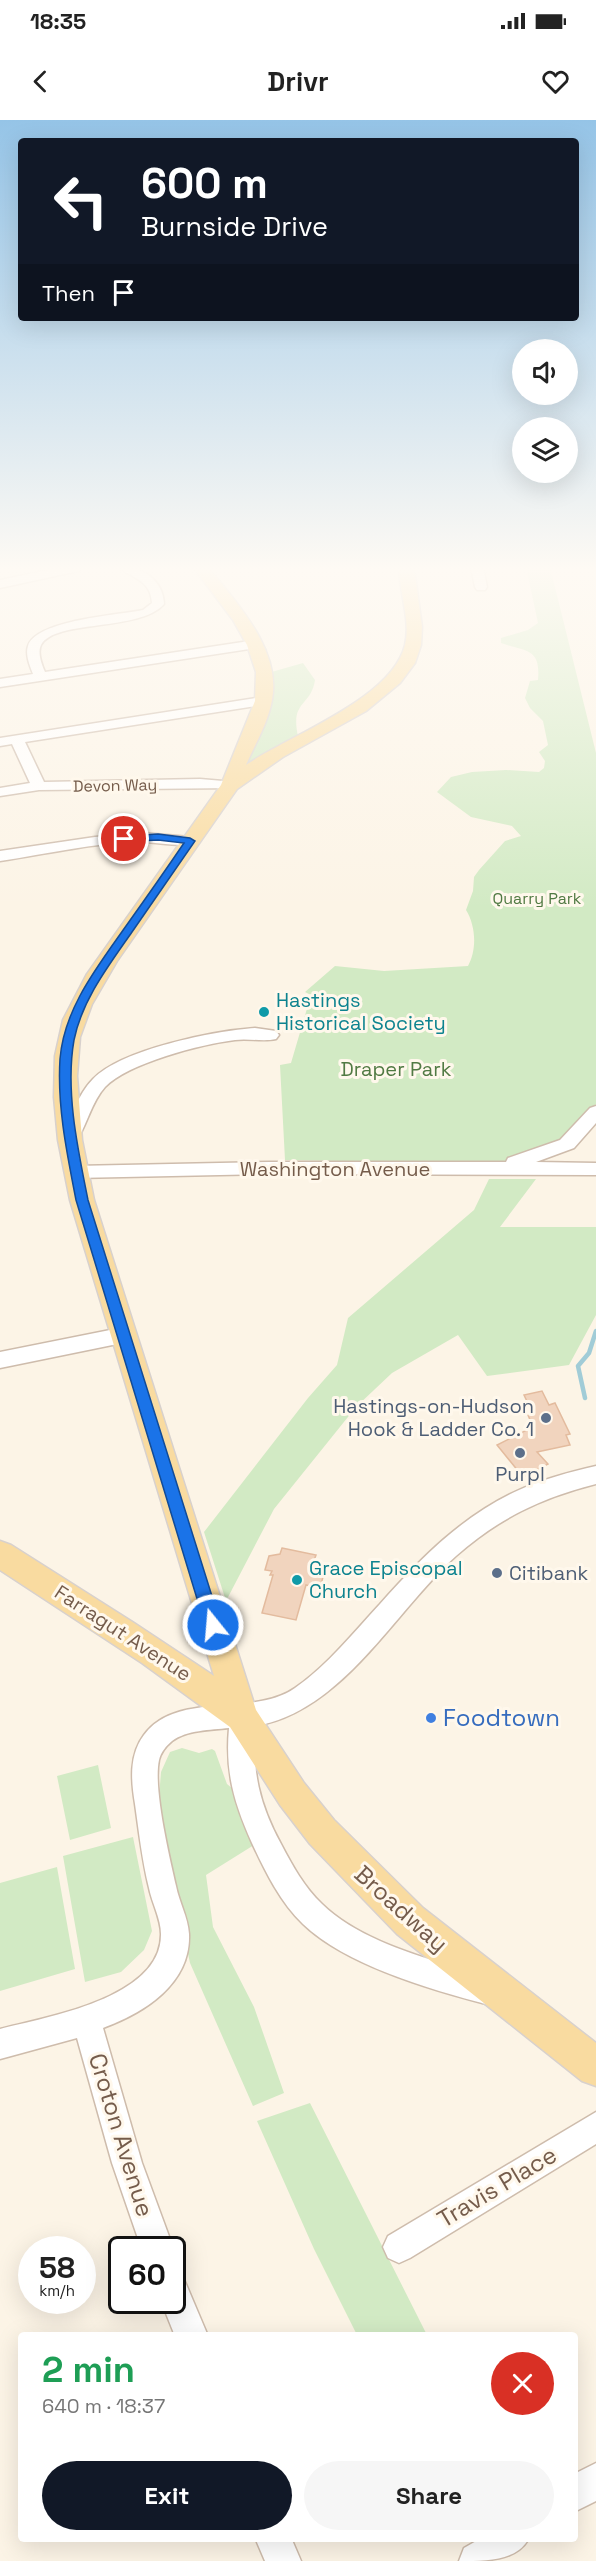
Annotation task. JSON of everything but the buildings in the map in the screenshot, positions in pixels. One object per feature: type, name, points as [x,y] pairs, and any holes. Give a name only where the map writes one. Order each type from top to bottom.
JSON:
[{"type":"main road","points":[[242,1716],[75,1172],[70,1136],[66,1060],[69,1038],[78,1009],[98,974],[230,784],[234,768],[247,743],[263,701],[265,681]]},
{"type":"main road","points":[[230,784],[284,749],[369,700],[392,681]]},
{"type":"main road","points":[[247,743],[264,750],[284,749]]},
{"type":"main road","name":"Farragut Avenue","points":[[0,1554],[134,1637],[242,1716]]},
{"type":"main road","name":"Broadway","points":[[242,1716],[292,1794],[350,1863],[410,1921],[596,2067]]},
{"type":"street","points":[[0,684],[18,681]]},
{"type":"street","points":[[0,742],[263,701]]},
{"type":"street","points":[[17,739],[39,786]]},
{"type":"street","name":"Devon Way","points":[[0,792],[39,786],[230,784]]},
{"type":"street","points":[[0,856],[107,840],[158,837],[190,841]]},
{"type":"street","points":[[70,1136],[99,1083],[121,1069],[186,1044],[249,1032],[270,1035]]},
{"type":"street","points":[[512,1170],[515,1162],[567,1144],[596,1112]]},
{"type":"street","name":"Washington Avenue","points":[[75,1172],[270,1168],[596,1169]]},
{"type":"street","points":[[0,1359],[125,1335]]},
{"type":"street","points":[[0,2044],[86,2019],[125,2004],[148,1990],[165,1973],[174,1948],[173,1925],[154,1844],[145,1778],[148,1751],[154,1741],[175,1725],[186,1721],[242,1716],[277,1709],[312,1690],[344,1660],[433,1562],[476,1525],[558,1484],[596,1475]]},
{"type":"street","points":[[242,1716],[241,1769],[258,1827],[280,1868],[312,1914],[325,1924],[381,1954],[456,1983],[501,1993]]},
{"type":"street","name":"Croton Avenue","points":[[86,2019],[127,2163],[153,2236]]},
{"type":"street","name":"Travis Place","points":[[399,2247],[596,2127]]},
{"type":"street","points":[[183,2314],[190,2332]]},
{"type":"street","points":[[578,2492],[596,2480]]},
{"type":"street","points":[[275,2542],[283,2561]]},
{"type":"street","points":[[477,2561],[507,2542]]},
{"type":"green space","points":[[266,681],[315,681],[310,695],[297,716],[298,736],[246,766]]},
{"type":"green space","points":[[530,681],[578,681],[596,753],[596,1104],[566,1141],[505,1164],[285,1160],[280,1065],[291,1063],[311,995],[305,992],[335,966],[384,971],[468,966],[474,945],[472,923],[466,910],[473,891],[474,877],[505,841],[521,836],[512,826],[471,817],[437,792],[451,777],[472,772],[506,770],[539,772],[544,768],[545,761],[539,752],[548,745],[543,721],[530,708],[525,698]]},
{"type":"green space","points":[[489,1179],[536,1179],[500,1227],[596,1227],[596,1315],[569,1365],[487,1376],[458,1335],[392,1373],[356,1407],[274,1509],[226,1601],[204,1532],[308,1398],[337,1365],[348,1318],[474,1210]]},
{"type":"green space","points":[[182,1748],[199,1753],[212,1749],[215,1751],[227,1784],[233,1789],[259,1842],[206,1875],[213,1927],[254,2007],[284,2093],[253,2106],[190,1963],[164,1843],[159,1797],[161,1772],[170,1752]]},
{"type":"green space","points":[[98,1765],[111,1828],[70,1840],[57,1776]]},
{"type":"green space","points":[[133,1837],[152,1931],[144,1950],[121,1972],[85,1982],[63,1856]]},
{"type":"green space","points":[[57,1867],[75,1969],[0,1991],[0,1883]]},
{"type":"green space","points":[[310,2103],[425,2332],[356,2332],[314,2249],[257,2121]]},
{"type":"waterway","points":[[585,1398],[578,1366],[589,1353],[596,1331]]},
{"type":"place","name":"Hastings Historical Society","points":[[264,1012]]},
{"type":"place","name":"Hastings-on-Hudson Hook & Ladder Co. 1","points":[[546,1418]]},
{"type":"place","name":"Purpl","points":[[520,1453]]},
{"type":"place","name":"Citibank","points":[[497,1573]]},
{"type":"place","name":"Grace Episcopal Church","points":[[297,1580]]},
{"type":"place","name":"Foodtown","points":[[431,1718]]},
{"type":"route","points":[[124,839],[158,837],[190,841],[98,974],[78,1009],[69,1038],[66,1060],[70,1136],[82,1200],[213,1625]]},
{"type":"park label","name":"Quarry Park","points":[[537,898]]},
{"type":"park label","name":"Draper Park","points":[[396,1069]]}]
